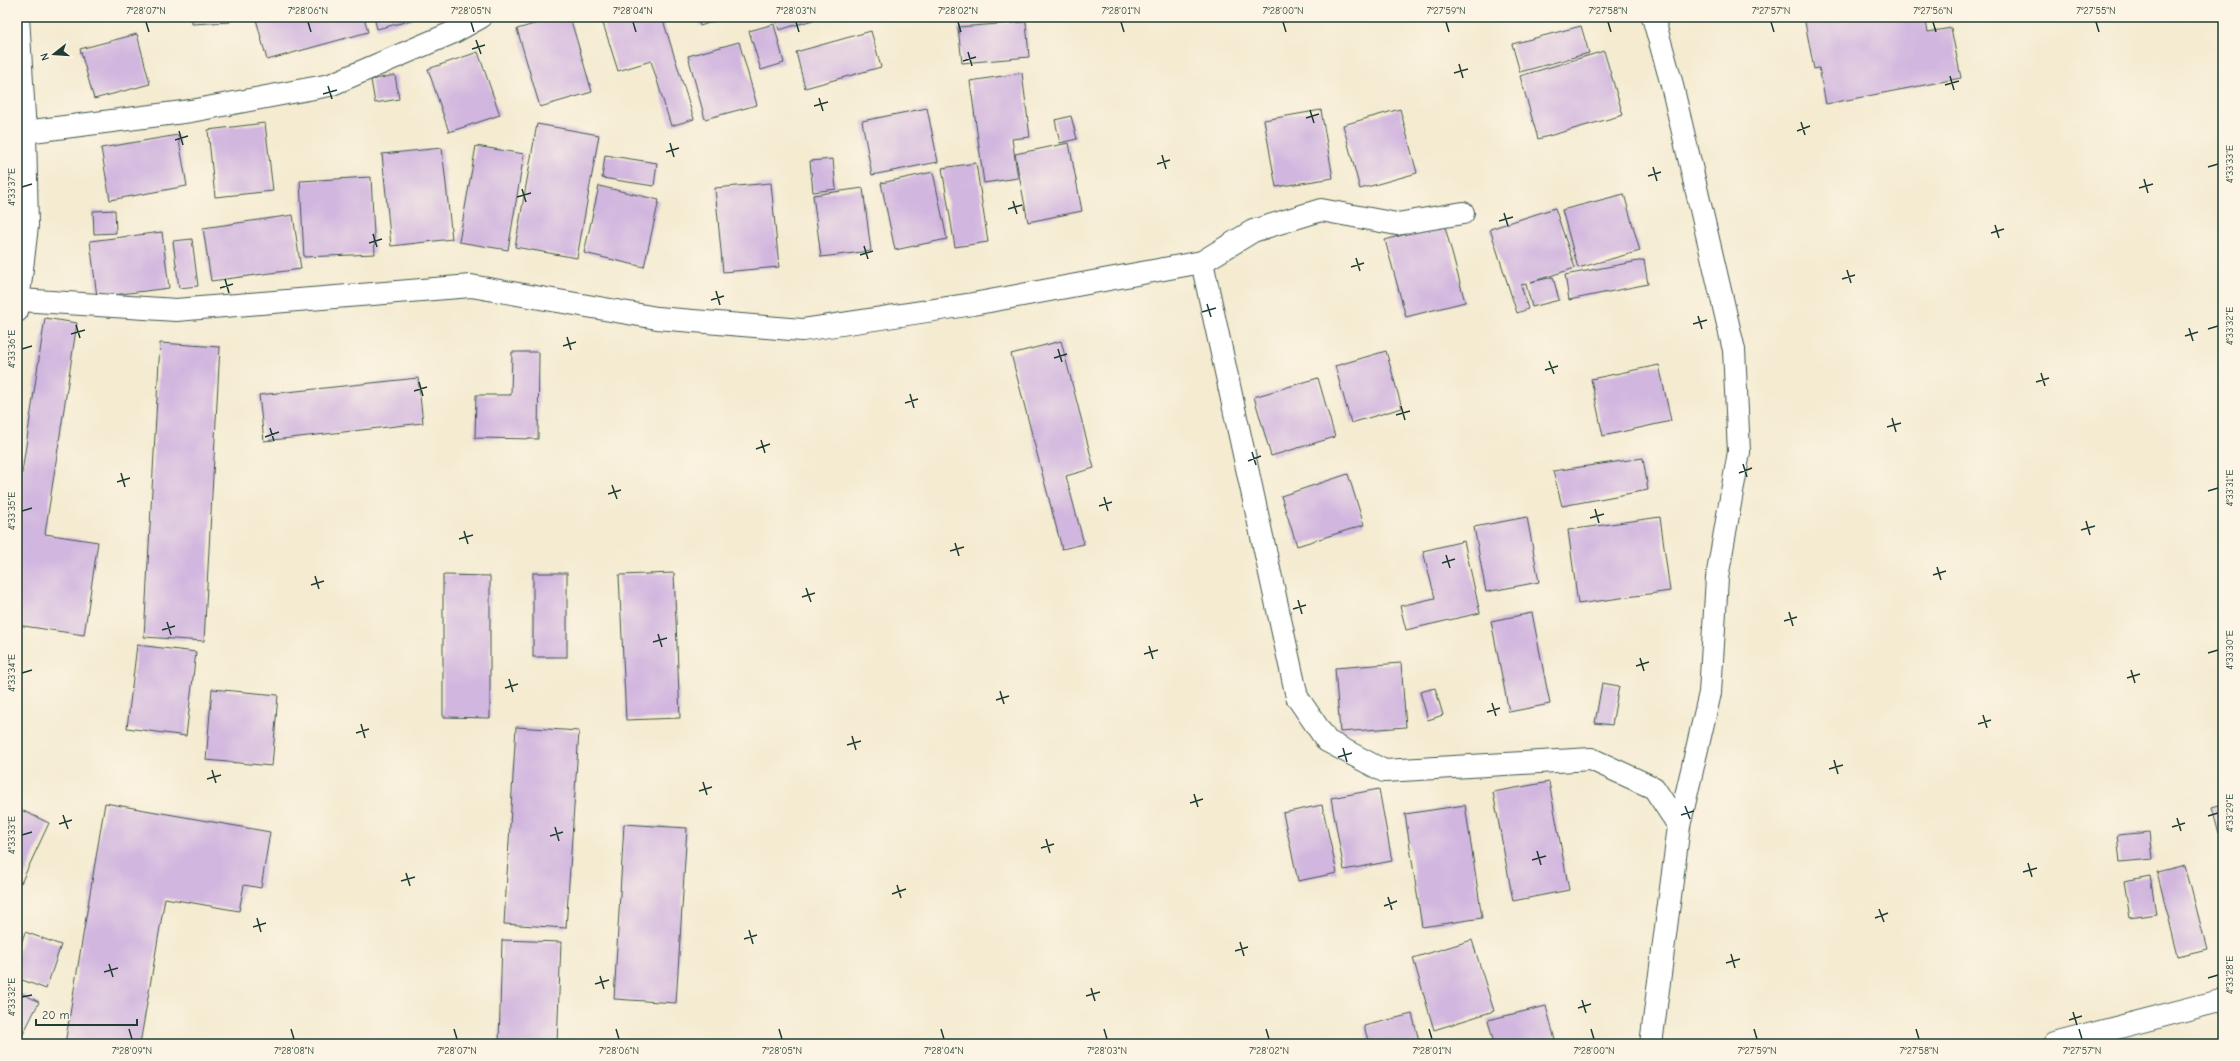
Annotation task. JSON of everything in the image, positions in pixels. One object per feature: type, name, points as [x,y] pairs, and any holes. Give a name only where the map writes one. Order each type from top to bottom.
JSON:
[{"type":"street","points":[[18,17],[25,132],[26,226],[18,305],[176,310],[471,286],[657,318],[802,330],[973,304],[1202,262],[1253,231],[1321,210],[1397,224],[1463,213]]},
{"type":"street","points":[[25,132],[191,111],[330,85],[451,24],[481,17]]},
{"type":"street","points":[[1651,1044],[1679,826],[1710,693],[1717,578],[1739,452],[1734,350],[1671,80],[1653,17]]},
{"type":"street","points":[[1202,262],[1297,697],[1327,741],[1384,772],[1591,759],[1654,788],[1679,826]]},
{"type":"street","points":[[2054,1044],[2223,1000]]},
{"type":"building","points":[[192,17],[229,17],[230,22],[192,24]]},
{"type":"building","points":[[264,17],[364,17],[368,32],[267,60],[256,19]]},
{"type":"building","points":[[374,17],[412,17],[413,20],[377,29]]},
{"type":"building","points":[[559,17],[570,17],[592,92],[540,107],[517,29]]},
{"type":"building","points":[[601,17],[662,17],[694,119],[671,126],[651,61],[618,71]]},
{"type":"building","points":[[697,17],[726,17],[700,26]]},
{"type":"building","points":[[775,17],[823,17],[779,30]]},
{"type":"building","points":[[1804,17],[1925,17],[1928,32],[1951,28],[1961,78],[1826,104],[1819,68],[1814,69]]},
{"type":"building","points":[[1026,22],[1029,57],[962,63],[958,27]]},
{"type":"building","points":[[774,24],[784,63],[761,70],[749,31]]},
{"type":"building","points":[[1581,26],[1589,53],[1520,72],[1512,44]]},
{"type":"building","points":[[871,31],[881,67],[805,88],[796,52]]},
{"type":"building","points":[[137,34],[150,84],[94,99],[80,49]]},
{"type":"building","points":[[739,42],[757,105],[705,119],[688,56]]},
{"type":"building","points":[[1604,51],[1623,115],[1538,139],[1520,76]]},
{"type":"building","points":[[478,52],[500,115],[449,132],[428,69]]},
{"type":"building","points":[[1022,73],[1030,137],[1012,139],[1018,178],[984,183],[970,81]]},
{"type":"building","points":[[395,75],[399,99],[375,103],[371,80]]},
{"type":"building","points":[[927,108],[938,162],[872,175],[862,121]]},
{"type":"building","points":[[1400,109],[1417,173],[1360,189],[1343,125]]},
{"type":"building","points":[[1321,110],[1333,178],[1276,187],[1264,120]]},
{"type":"building","points":[[1071,116],[1077,139],[1060,143],[1055,120]]},
{"type":"building","points":[[265,123],[273,191],[215,197],[208,130]]},
{"type":"building","points":[[537,124],[599,135],[577,258],[515,247]]},
{"type":"building","points":[[178,135],[187,186],[110,200],[101,148]]},
{"type":"building","points":[[1069,143],[1082,211],[1028,222],[1015,154]]},
{"type":"building","points":[[476,146],[524,154],[508,250],[459,242]]},
{"type":"building","points":[[442,148],[452,239],[391,246],[382,154]]},
{"type":"building","points":[[605,155],[657,163],[654,186],[602,178]]},
{"type":"building","points":[[833,159],[836,189],[813,192],[810,161]]},
{"type":"building","points":[[976,163],[988,242],[955,247],[942,168]]},
{"type":"building","points":[[933,172],[947,239],[895,250],[881,183]]},
{"type":"building","points":[[371,177],[375,254],[304,257],[300,181]]},
{"type":"building","points":[[771,183],[779,267],[723,272],[715,188]]},
{"type":"building","points":[[599,186],[659,200],[644,267],[584,253]]},
{"type":"building","points":[[863,188],[871,251],[821,257],[813,195]]},
{"type":"building","points":[[1624,194],[1640,251],[1578,268],[1562,210]]},
{"type":"building","points":[[1555,208],[1575,268],[1531,282],[1553,277],[1559,300],[1532,307],[1526,284],[1521,285],[1528,309],[1517,313],[1490,229]]},
{"type":"building","points":[[115,210],[116,233],[94,234],[93,211]]},
{"type":"building","points":[[293,215],[301,269],[211,281],[203,228]]},
{"type":"building","points":[[1444,223],[1465,302],[1406,317],[1385,240]]},
{"type":"building","points":[[162,232],[169,288],[97,297],[90,241]]},
{"type":"building","points":[[192,239],[198,286],[179,288],[173,241]]},
{"type":"building","points":[[1644,260],[1648,284],[1569,300],[1565,275]]},
{"type":"building","points":[[45,318],[77,323],[45,534],[98,542],[84,635],[17,625],[17,506]]},
{"type":"building","points":[[1061,341],[1094,468],[1066,476],[1084,544],[1062,549],[1011,354]]},
{"type":"building","points":[[160,343],[220,347],[204,641],[144,637]]},
{"type":"building","points":[[1386,351],[1402,408],[1351,423],[1335,366]]},
{"type":"building","points":[[512,352],[539,352],[538,439],[475,438],[476,395],[511,395]]},
{"type":"building","points":[[1659,365],[1671,421],[1603,436],[1591,379]]},
{"type":"building","points":[[418,378],[423,423],[264,441],[259,395]]},
{"type":"building","points":[[1318,378],[1335,437],[1271,456],[1254,397]]},
{"type":"building","points":[[1643,458],[1648,490],[1562,506],[1553,471]]},
{"type":"building","points":[[1348,474],[1364,525],[1297,546],[1281,496]]},
{"type":"building","points":[[1527,517],[1539,582],[1486,592],[1474,527]]},
{"type":"building","points":[[1660,517],[1670,591],[1578,604],[1568,530]]},
{"type":"building","points":[[1464,541],[1480,613],[1406,630],[1400,606],[1435,598],[1423,551]]},
{"type":"building","points":[[533,573],[567,573],[567,657],[533,657]]},
{"type":"building","points":[[674,573],[680,718],[626,720],[619,575]]},
{"type":"building","points":[[443,575],[490,576],[490,718],[443,717]]},
{"type":"building","points":[[1532,613],[1550,704],[1509,712],[1491,621]]},
{"type":"building","points":[[137,645],[196,652],[186,736],[127,728]]},
{"type":"building","points":[[1401,663],[1406,727],[1340,732],[1335,668]]},
{"type":"building","points":[[1602,683],[1619,686],[1612,725],[1595,723]]},
{"type":"building","points":[[1435,688],[1443,715],[1428,720],[1420,692]]},
{"type":"building","points":[[212,689],[278,695],[272,766],[206,760]]},
{"type":"building","points":[[516,727],[579,731],[566,928],[504,924]]},
{"type":"building","points":[[1549,782],[1569,890],[1513,901],[1493,792]]},
{"type":"building","points":[[1379,789],[1392,861],[1344,870],[1331,798]]},
{"type":"building","points":[[105,803],[270,832],[261,888],[244,885],[239,911],[165,898],[140,1044],[65,1044]]},
{"type":"building","points":[[2223,804],[2223,832],[2219,833],[2212,807]]},
{"type":"building","points":[[1322,805],[1337,873],[1298,881],[1283,813]]},
{"type":"building","points":[[1465,805],[1482,918],[1422,927],[1405,814]]},
{"type":"building","points":[[17,808],[49,823],[21,883],[17,881]]},
{"type":"building","points":[[624,824],[687,828],[676,1003],[614,999]]},
{"type":"building","points":[[2150,832],[2153,859],[2120,862],[2117,835]]},
{"type":"building","points":[[2185,865],[2207,949],[2178,956],[2157,872]]},
{"type":"building","points":[[2150,876],[2156,914],[2130,918],[2124,881]]},
{"type":"building","points":[[25,932],[61,945],[46,989],[17,978],[17,956]]},
{"type":"building","points":[[502,940],[561,942],[557,1044],[499,1044]]},
{"type":"building","points":[[1472,940],[1494,1011],[1434,1030],[1413,958]]},
{"type":"building","points":[[17,991],[39,1002],[18,1044],[17,1044]]},
{"type":"building","points":[[1546,1006],[1556,1044],[1494,1044],[1488,1020]]},
{"type":"building","points":[[1412,1014],[1420,1044],[1369,1044],[1364,1026]]}]
